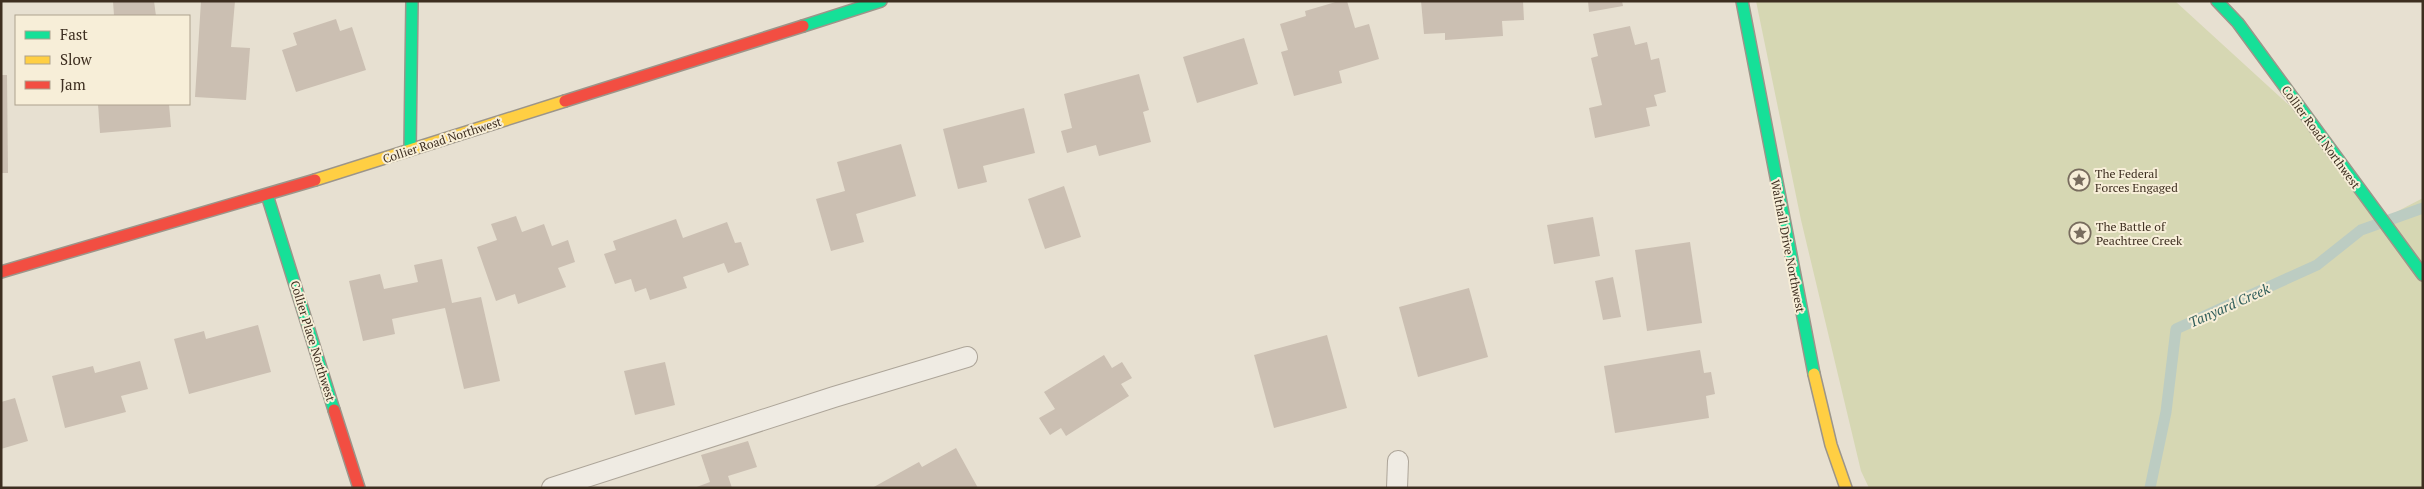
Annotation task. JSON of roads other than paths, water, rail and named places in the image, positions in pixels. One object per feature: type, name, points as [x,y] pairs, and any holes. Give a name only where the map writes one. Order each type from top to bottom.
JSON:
[{"type":"street","points":[[410,150],[412,1]]},
{"type":"street","name":"Collier Road Northwest","points":[[1,272],[267,195],[881,1]]},
{"type":"street","name":"Walthall Drive Northwest","points":[[1742,1],[1806,342],[1831,445],[1846,488]]},
{"type":"street","name":"Collier Road Northwest","points":[[2217,1],[2238,23],[2423,275]]},
{"type":"street","name":"Collier Place Northwest","points":[[267,195],[359,488]]},
{"type":"lane","points":[[552,488],[834,397],[967,357]]},
{"type":"lane","points":[[1397,488],[1398,461]]},
{"type":"waterway","name":"Tanyard Creek","points":[[2150,488],[2166,412],[2176,329],[2317,265],[2361,230],[2423,208]]},
{"type":"place","name":"The Federal Forces Engaged","points":[[2079,180]]},
{"type":"place","name":"The Battle of Peachtree Creek","points":[[2080,233]]}]
